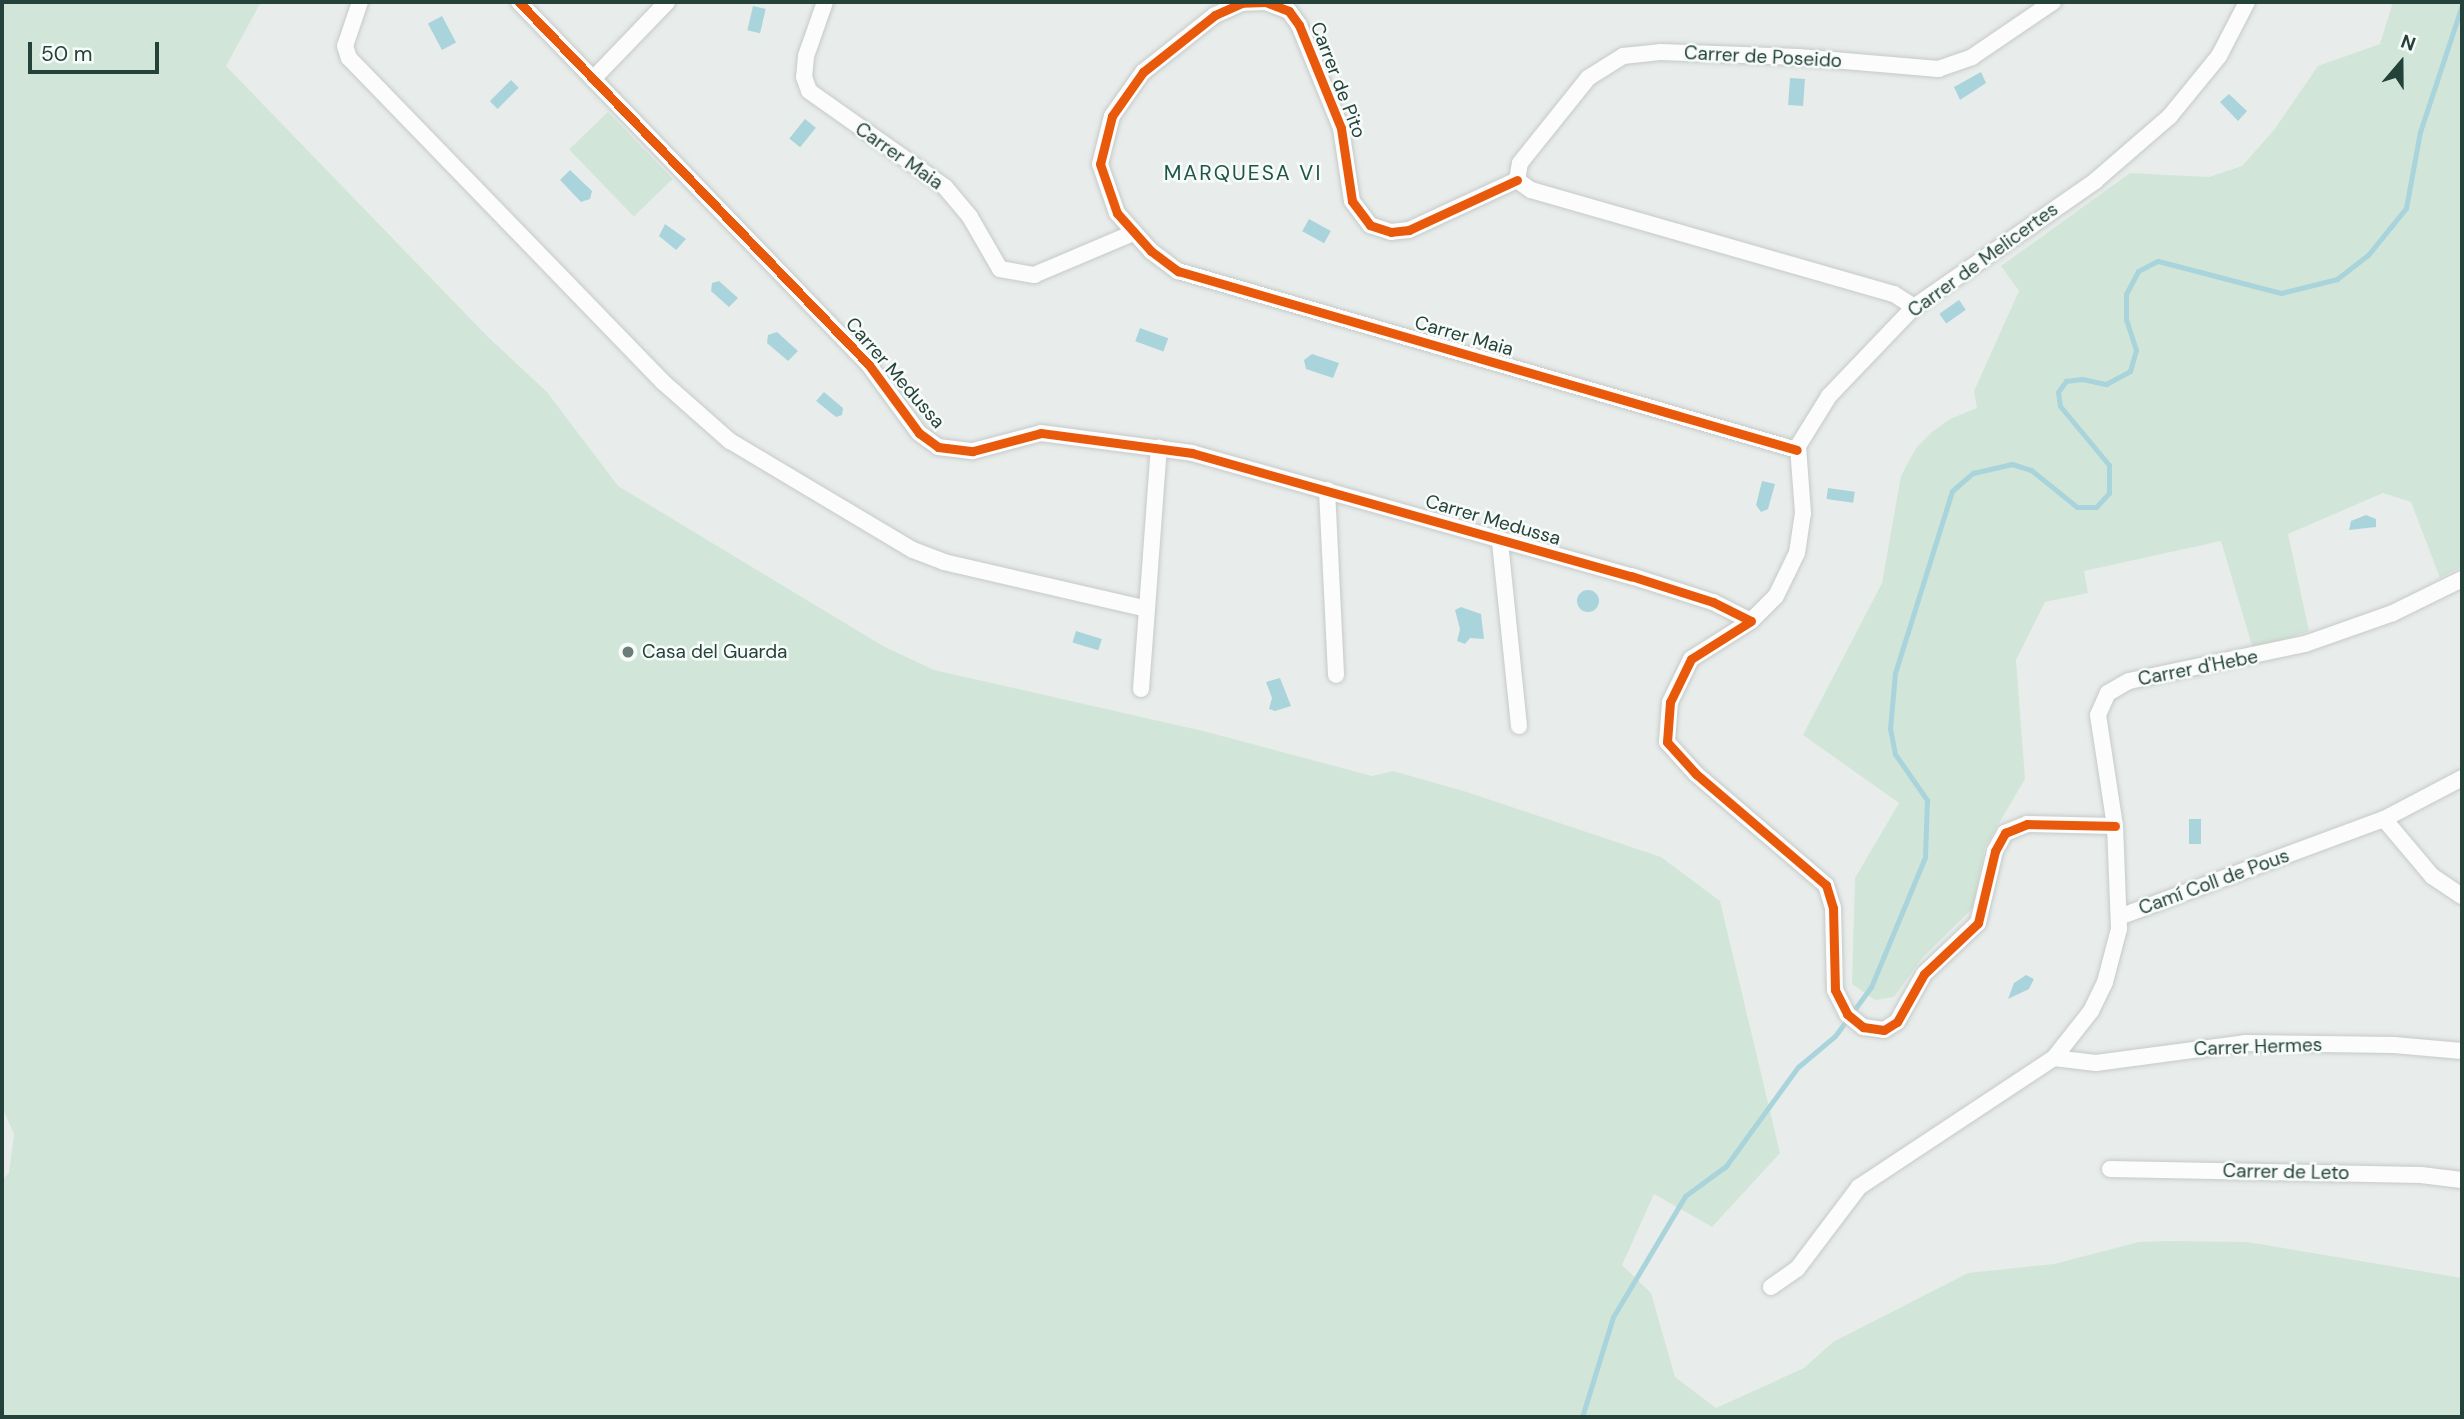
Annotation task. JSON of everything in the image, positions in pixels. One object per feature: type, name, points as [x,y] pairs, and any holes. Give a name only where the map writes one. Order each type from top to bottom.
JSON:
[{"type":"street","points":[[360,2],[345,46],[356,67],[645,364],[715,430],[925,556],[1147,609]]},
{"type":"street","name":"Carrer Medussa","points":[[519,2],[869,365],[929,441],[961,452],[1041,433],[1159,447],[1227,460],[1500,542],[1631,576],[1713,602],[1751,621]]},
{"type":"street","points":[[593,79],[667,2]]},
{"type":"street","name":"Carrer Maia","points":[[825,2],[806,56],[804,77],[809,92],[945,187],[970,217],[1000,269],[1021,276],[1042,273],[1133,233],[1169,267],[1187,274],[1797,450]]},
{"type":"street","name":"Carrer de Pito","points":[[1133,233],[1117,214],[1101,176],[1101,149],[1112,116],[1130,87],[1170,48],[1215,15],[1242,4],[1266,2],[1294,17],[1341,128],[1352,201],[1370,225],[1391,232],[1409,230],[1517,180]]},
{"type":"street","name":"Carrer de Poseido","points":[[1517,180],[1520,163],[1588,78],[1623,56],[1660,52],[1798,57],[1938,69],[1972,57],[2053,2]]},
{"type":"street","name":"Carrer de Melicertes","points":[[1797,450],[1806,427],[1829,396],[1914,307],[2095,180],[2170,116],[2219,56],[2246,2]]},
{"type":"street","points":[[1517,180],[1531,190],[1894,294],[1914,307]]},
{"type":"street","points":[[1141,688],[1159,447]]},
{"type":"street","points":[[1797,450],[1803,513],[1797,553],[1776,596],[1751,621],[1691,659],[1670,702],[1667,742],[1696,774],[1826,885],[1833,908],[1835,990],[1856,1023],[1877,1031],[1897,1022],[1924,974],[1974,929],[1983,915],[1994,851],[2005,833],[2027,824],[2115,826]]},
{"type":"street","points":[[1327,490],[1336,675]]},
{"type":"street","name":"Carrer Medussa","points":[[1500,542],[1519,726]]},
{"type":"street","name":"Carrer d'Hebe","points":[[2119,917],[2115,826],[2098,715],[2113,689],[2129,681],[2305,644],[2393,613],[2462,579]]},
{"type":"street","name":"Camí Coll de Pous","points":[[1772,1287],[1797,1269],[1859,1188],[2054,1058],[2081,1026],[2100,994],[2113,957],[2119,917],[2384,819],[2462,778]]},
{"type":"street","points":[[2384,819],[2432,876],[2462,896]]},
{"type":"street","name":"Carrer Hermes","points":[[2054,1058],[2096,1063],[2245,1043],[2394,1045],[2462,1051]]},
{"type":"street","name":"Carrer de Leto","points":[[2110,1169],[2421,1175],[2462,1180]]},
{"type":"green space","points":[[2,2],[261,2],[226,66],[488,337],[547,392],[618,486],[883,646],[934,670],[1203,731],[1372,776],[1393,771],[1467,792],[1661,857],[1720,901],[1780,1153],[1712,1227],[1654,1194],[1622,1265],[1651,1293],[1675,1377],[1716,1408],[1804,1368],[1833,1342],[1968,1273],[2054,1264],[2139,1242],[2167,1241],[2247,1242],[2462,1278],[2462,1417],[2,1417],[2,1180],[9,1173],[14,1134],[2,1107]]},
{"type":"green space","points":[[2393,2],[2462,2],[2462,566],[2440,578],[2411,502],[2383,493],[2288,534],[2309,631],[2253,649],[2221,541],[2084,571],[2088,593],[2045,602],[2016,660],[2025,779],[1985,847],[1973,908],[1923,957],[1894,997],[1875,1000],[1852,984],[1855,878],[1899,803],[1803,735],[1882,583],[1901,476],[1916,448],[1932,432],[1950,419],[1977,408],[1974,391],[2019,291],[2001,266],[2130,173],[2209,177],[2242,166],[2274,130],[2318,66],[2380,44]]},
{"type":"green space","points":[[608,112],[673,179],[634,216],[569,150]]},
{"type":"water","points":[[753,6],[766,9],[760,33],[747,30]]},
{"type":"water","points":[[442,16],[456,42],[442,50],[428,24]]},
{"type":"water","points":[[1981,72],[1986,83],[1960,100],[1954,87]]},
{"type":"water","points":[[1790,78],[1805,79],[1803,106],[1788,105]]},
{"type":"water","points":[[511,80],[519,88],[498,109],[490,101]]},
{"type":"water","points":[[2229,94],[2247,111],[2238,121],[2220,102]]},
{"type":"water","points":[[805,119],[816,128],[800,147],[789,138]]},
{"type":"water","points":[[570,170],[592,191],[590,199],[581,202],[560,180]]},
{"type":"water","points":[[1309,219],[1331,231],[1324,243],[1302,231]]},
{"type":"water","points":[[665,224],[686,239],[676,250],[659,236]]},
{"type":"water","points":[[719,281],[738,298],[729,307],[711,291],[712,283]]},
{"type":"water","points":[[1959,300],[1966,310],[1946,324],[1939,314]]},
{"type":"water","points":[[1140,328],[1168,338],[1163,351],[1135,341]]},
{"type":"water","points":[[777,332],[798,351],[788,361],[767,343],[768,335]]},
{"type":"water","points":[[1312,354],[1339,363],[1333,378],[1306,369],[1304,360]]},
{"type":"water","points":[[824,392],[843,408],[842,415],[836,417],[816,401]]},
{"type":"water","points":[[1762,481],[1775,484],[1768,509],[1761,512],[1756,505]]},
{"type":"water","points":[[1828,488],[1855,492],[1853,503],[1826,499]]},
{"type":"water","points":[[2366,515],[2376,519],[2376,527],[2349,530],[2351,521]]},
{"type":"water","points":[[1588,590],[1596,593],[1599,601],[1596,609],[1588,612],[1580,609],[1577,601],[1580,593]]},
{"type":"water","points":[[1461,607],[1481,614],[1484,639],[1470,638],[1465,644],[1457,641],[1460,629],[1455,610]]},
{"type":"water","points":[[1076,631],[1102,639],[1098,650],[1072,642]]},
{"type":"water","points":[[1280,678],[1291,706],[1275,711],[1269,709],[1272,698],[1266,682]]},
{"type":"water","points":[[2189,819],[2201,819],[2201,844],[2189,844]]},
{"type":"water","points":[[2026,975],[2034,979],[2029,989],[2008,999],[2014,983]]},
{"type":"waterway","points":[[1582,1417],[1613,1317],[1685,1196],[1726,1166],[1798,1067],[1835,1036],[1871,987],[1925,857],[1927,800],[1895,754],[1890,729],[1895,673],[1952,491],[1973,473],[2012,464],[2031,470],[2077,507],[2096,507],[2109,493],[2109,465],[2060,406],[2058,392],[2066,381],[2082,379],[2106,384],[2130,371],[2136,350],[2126,320],[2126,294],[2138,271],[2158,261],[2281,293],[2337,279],[2368,255],[2406,208],[2420,132],[2462,5]]},
{"type":"cycle path","points":[[519,2],[869,365],[919,433],[938,447],[973,451],[1041,433],[1192,453],[1631,576],[1713,602],[1751,621],[1691,659],[1670,702],[1667,742],[1696,774],[1826,885],[1833,908],[1835,990],[1847,1014],[1863,1027],[1884,1030],[1897,1022],[1924,974],[1978,923],[1995,851],[2005,833],[2027,824],[2115,826]]},
{"type":"cycle path","points":[[1517,180],[1409,230],[1391,232],[1370,225],[1352,201],[1341,128],[1299,25],[1289,11],[1266,2],[1242,3],[1215,15],[1143,72],[1112,116],[1100,164],[1117,213],[1151,251],[1178,271],[1797,450]]},
{"type":"place","name":"Casa del Guarda","points":[[628,652]]},
{"type":"district","name":"MARQUESA VI","points":[[1243,173]]}]
